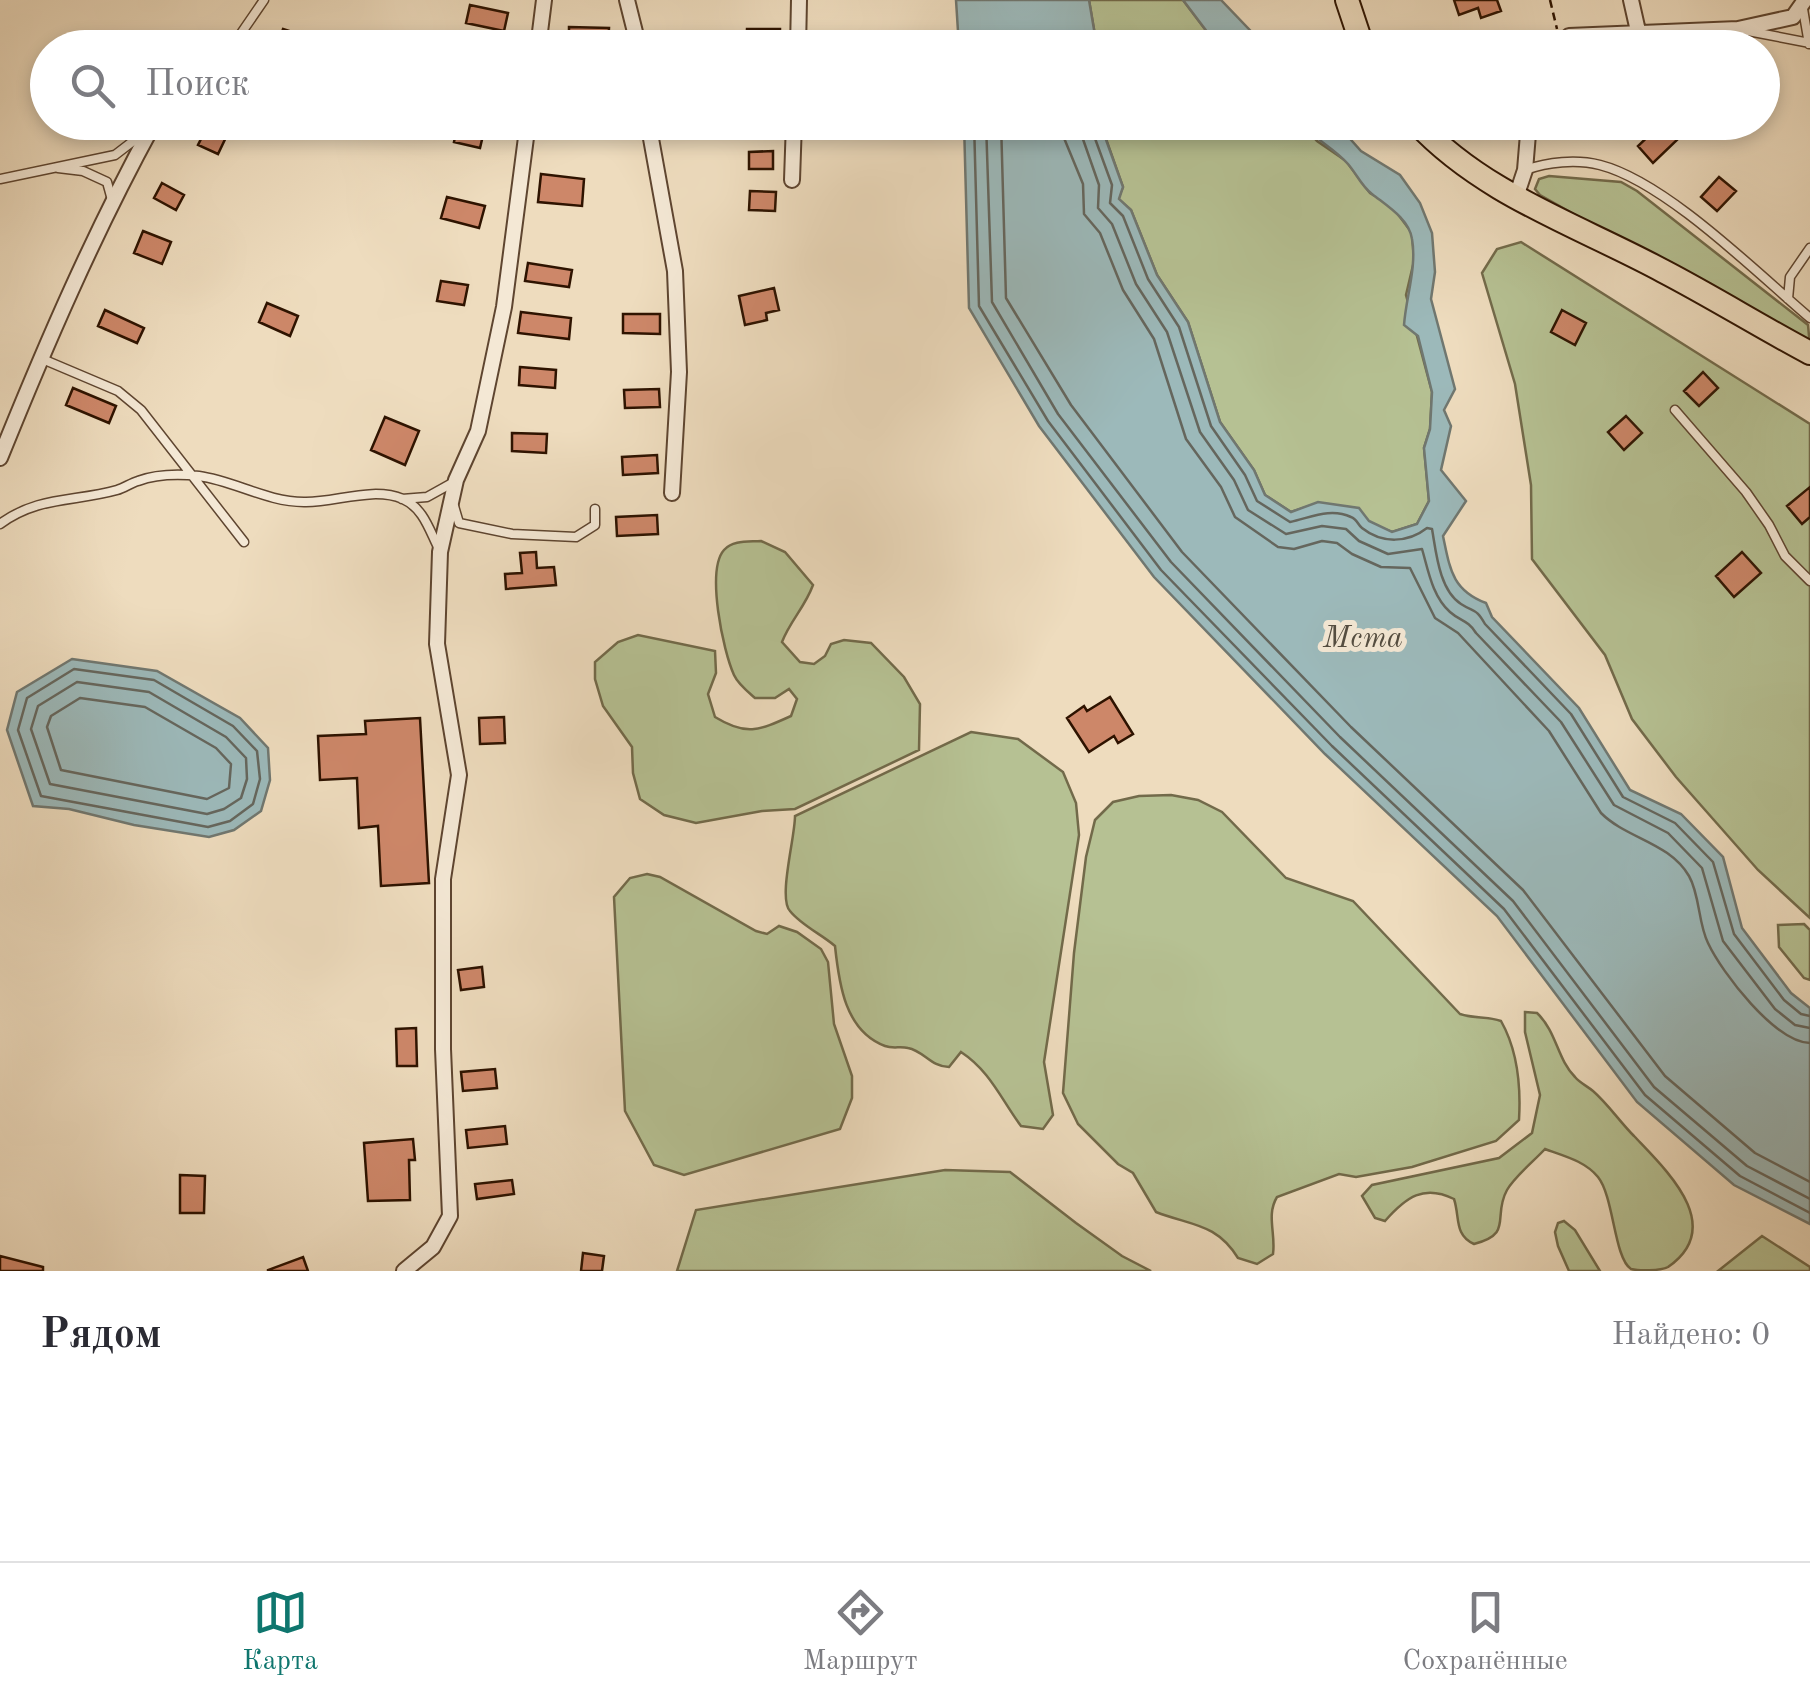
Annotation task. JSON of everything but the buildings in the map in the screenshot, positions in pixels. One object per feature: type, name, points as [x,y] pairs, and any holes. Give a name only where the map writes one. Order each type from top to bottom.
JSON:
[{"type":"main road","points":[[1347,0],[1357,30]]},
{"type":"main road","points":[[1436,140],[1468,169],[1525,203],[1663,270],[1810,353]]},
{"type":"street","points":[[540,30],[544,0]]},
{"type":"street","points":[[627,0],[634,30]]},
{"type":"street","points":[[798,30],[799,0]]},
{"type":"street","points":[[1632,0],[1638,30]]},
{"type":"street","points":[[1688,30],[1738,29],[1793,17],[1804,1]]},
{"type":"street","points":[[0,458],[40,358],[112,200],[146,140]]},
{"type":"street","points":[[404,1271],[433,1247],[450,1216],[442,1048],[443,879],[460,774],[437,644],[440,552],[456,480],[478,432],[500,324],[526,140]]},
{"type":"street","points":[[651,140],[676,271],[679,372],[672,493]]},
{"type":"street","points":[[792,180],[793,140]]},
{"type":"street","points":[[1525,203],[1528,140]]},
{"type":"lane","points":[[243,30],[264,0]]},
{"type":"lane","points":[[1780,38],[1810,45],[1804,1]]},
{"type":"lane","points":[[1738,29],[1742,30]]},
{"type":"lane","points":[[0,179],[115,155],[134,140]]},
{"type":"lane","points":[[1525,170],[1548,162],[1598,164],[1647,184],[1810,318]]},
{"type":"lane","points":[[52,167],[83,170],[107,182],[112,200]]},
{"type":"lane","points":[[1788,299],[1790,277],[1810,248]]},
{"type":"lane","points":[[40,358],[118,391],[142,410],[244,542]]},
{"type":"lane","points":[[1675,410],[1746,492],[1785,556],[1810,581]]},
{"type":"lane","points":[[0,524],[20,510],[118,490],[141,479],[166,475],[192,476],[301,503],[370,494],[402,499],[427,497],[456,480]]},
{"type":"lane","points":[[452,497],[459,522],[512,534],[576,537],[595,525],[596,510]]},
{"type":"lane","points":[[402,499],[422,513],[440,552]]},
{"type":"path","points":[[1550,0],[1557,30]]},
{"type":"green space","points":[[1089,0],[1183,0],[1206,30],[1094,30]]},
{"type":"green space","points":[[1106,140],[1316,140],[1346,161],[1370,193],[1391,205],[1412,233],[1414,261],[1406,295],[1432,392],[1430,429],[1424,448],[1429,501],[1417,524],[1392,532],[1318,503],[1291,512],[1265,495],[1254,470],[1220,422],[1188,322],[1157,275],[1131,210],[1118,199],[1123,187]]},
{"type":"green space","points":[[1549,176],[1621,182],[1637,191],[1808,325],[1810,347],[1540,195],[1535,189],[1539,179]]},
{"type":"green space","points":[[1521,242],[1810,424],[1810,918],[1758,870],[1676,777],[1632,719],[1605,655],[1532,559],[1531,485],[1515,384],[1482,273],[1497,249]]},
{"type":"green space","points":[[761,541],[785,552],[813,585],[782,642],[800,662],[814,664],[825,656],[831,644],[844,640],[871,643],[904,677],[920,704],[919,750],[795,809],[696,823],[664,815],[640,799],[632,747],[603,706],[595,679],[595,662],[618,642],[638,635],[715,651],[716,673],[708,694],[715,717],[735,727],[752,729],[791,716],[797,699],[789,689],[775,698],[755,698],[738,681],[721,630],[716,592],[719,560],[732,545]]},
{"type":"green space","points":[[971,732],[1018,739],[1063,772],[1076,803],[1079,835],[1044,1062],[1053,1115],[1043,1129],[1021,1126],[987,1077],[961,1052],[949,1067],[914,1050],[888,1047],[872,1039],[846,1005],[835,946],[800,921],[787,904],[786,881],[795,816]]},
{"type":"green space","points":[[1171,795],[1198,800],[1222,812],[1286,878],[1353,901],[1460,1014],[1501,1021],[1517,1069],[1519,1120],[1496,1141],[1412,1167],[1356,1177],[1339,1174],[1277,1197],[1272,1211],[1273,1254],[1257,1264],[1238,1258],[1212,1232],[1156,1212],[1133,1173],[1118,1164],[1078,1124],[1063,1093],[1074,953],[1086,857],[1095,820],[1113,802]]},
{"type":"green space","points":[[647,874],[660,877],[756,931],[767,934],[779,926],[797,932],[821,949],[828,962],[834,1024],[852,1076],[852,1098],[840,1129],[684,1175],[654,1165],[625,1111],[614,897],[630,878]]},
{"type":"green space","points":[[1804,924],[1810,930],[1810,980],[1804,978],[1779,947],[1778,925]]},
{"type":"green space","points":[[1525,1012],[1537,1013],[1544,1020],[1569,1070],[1661,1165],[1685,1199],[1692,1216],[1692,1234],[1685,1251],[1668,1267],[1631,1269],[1621,1253],[1608,1198],[1598,1177],[1581,1163],[1545,1149],[1507,1190],[1498,1230],[1474,1244],[1460,1231],[1454,1199],[1434,1193],[1416,1195],[1385,1221],[1375,1218],[1362,1196],[1372,1185],[1499,1158],[1532,1133],[1540,1095],[1525,1032]]},
{"type":"green space","points":[[945,1170],[1010,1172],[1122,1256],[1151,1271],[677,1271],[696,1210]]},
{"type":"green space","points":[[1564,1221],[1575,1230],[1600,1271],[1569,1271],[1555,1232],[1558,1223]]},
{"type":"green space","points":[[1762,1236],[1810,1267],[1810,1271],[1718,1271]]},
{"type":"water","points":[[956,0],[1089,0],[1094,30],[958,30]]},
{"type":"water","points":[[1183,0],[1221,0],[1250,30],[1206,30]]},
{"type":"water","name":"Мста","points":[[964,140],[1106,140],[1123,187],[1119,199],[1131,210],[1157,275],[1188,322],[1220,422],[1254,470],[1265,495],[1291,512],[1318,502],[1359,508],[1369,521],[1392,532],[1417,524],[1429,501],[1424,448],[1430,429],[1432,392],[1418,336],[1404,325],[1412,239],[1402,219],[1368,191],[1343,158],[1320,140],[1351,140],[1361,151],[1400,175],[1420,203],[1432,233],[1435,272],[1431,299],[1455,389],[1444,410],[1451,426],[1441,470],[1466,501],[1443,536],[1454,577],[1466,592],[1486,603],[1492,617],[1579,708],[1630,790],[1681,814],[1723,857],[1742,928],[1791,993],[1810,1008],[1810,1224],[1734,1185],[1637,1102],[1497,916],[1325,754],[1154,577],[1039,426],[969,308]]},
{"type":"water","points":[[72,659],[157,671],[240,718],[268,748],[270,780],[261,811],[234,830],[209,837],[69,809],[33,806],[7,730],[17,692]]}]
